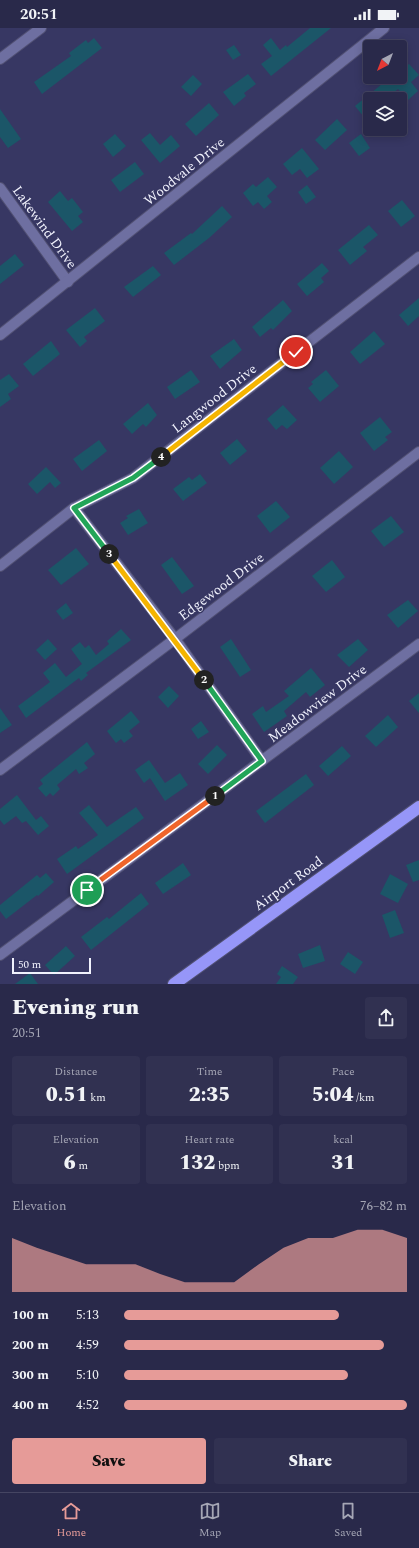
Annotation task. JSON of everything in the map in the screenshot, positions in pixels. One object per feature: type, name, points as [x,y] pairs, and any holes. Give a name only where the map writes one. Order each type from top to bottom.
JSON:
[{"type":"highway","name":"Airport Road","points":[[174,984],[419,807]]},
{"type":"street","points":[[0,59],[41,28]]},
{"type":"street","name":"Woodvale Drive","points":[[0,335],[384,28]]},
{"type":"street","name":"Lakewind Drive","points":[[0,188],[68,282]]},
{"type":"street","name":"Langwood Drive","points":[[0,566],[74,508],[133,478],[419,257]]},
{"type":"street","name":"Edgewood Drive","points":[[0,770],[175,639],[419,452]]},
{"type":"street","points":[[74,508],[175,639],[262,761]]},
{"type":"street","name":"Meadowview Drive","points":[[0,955],[419,644]]},
{"type":"building","points":[[310,28],[331,28],[271,76],[261,64],[272,56],[263,45],[271,38],[280,50],[286,45],[287,47]]},
{"type":"building","points":[[94,38],[102,48],[42,94],[34,82],[71,56],[69,53],[86,40],[88,43]]},
{"type":"building","points":[[234,45],[241,55],[233,60],[226,50]]},
{"type":"building","points":[[409,64],[419,75],[411,82],[418,91],[408,100],[407,92],[401,92],[398,89],[394,92],[372,92],[382,84],[407,84],[407,66]]},
{"type":"building","points":[[248,74],[256,84],[244,93],[246,96],[234,106],[223,92]]},
{"type":"building","points":[[193,75],[202,84],[191,96],[181,87]]},
{"type":"building","points":[[363,99],[363,116],[355,106]]},
{"type":"building","points":[[209,103],[219,115],[196,136],[185,124]]},
{"type":"building","points":[[0,109],[21,139],[8,148],[0,137]]},
{"type":"building","points":[[337,119],[347,130],[325,150],[315,140]]},
{"type":"building","points":[[150,133],[160,145],[171,135],[180,146],[160,163],[141,140]]},
{"type":"building","points":[[115,134],[126,146],[113,157],[103,144]]},
{"type":"building","points":[[361,134],[370,148],[359,156],[349,143]]},
{"type":"building","points":[[302,148],[319,169],[307,178],[300,169],[292,175],[283,164]]},
{"type":"building","points":[[135,162],[144,174],[120,192],[111,180]]},
{"type":"building","points":[[268,177],[277,187],[267,196],[272,202],[264,209],[258,202],[253,206],[243,193],[253,184],[256,187]]},
{"type":"building","points":[[307,185],[316,197],[306,204],[298,192]]},
{"type":"building","points":[[60,191],[68,201],[72,198],[83,212],[78,216],[83,222],[72,231],[48,202]]},
{"type":"building","points":[[402,200],[415,216],[401,227],[388,211]]},
{"type":"building","points":[[222,206],[232,217],[209,238],[174,265],[164,253],[191,233],[192,234]]},
{"type":"building","points":[[369,225],[378,235],[363,247],[367,251],[350,265],[338,250]]},
{"type":"building","points":[[15,254],[24,265],[0,284],[0,266]]},
{"type":"building","points":[[322,263],[329,271],[321,278],[324,282],[307,296],[297,284]]},
{"type":"building","points":[[153,266],[161,275],[133,297],[124,287]]},
{"type":"building","points":[[419,298],[419,316],[408,326],[399,315]]},
{"type":"building","points":[[283,300],[292,311],[273,330],[271,328],[260,337],[252,327]]},
{"type":"building","points":[[95,308],[105,321],[84,337],[87,341],[80,347],[66,330]]},
{"type":"building","points":[[374,331],[385,344],[360,364],[350,352]]},
{"type":"building","points":[[234,339],[242,350],[220,369],[210,356]]},
{"type":"building","points":[[51,341],[60,354],[33,376],[23,364]]},
{"type":"building","points":[[191,370],[200,382],[175,399],[167,387]]},
{"type":"building","points":[[326,370],[339,386],[320,402],[308,388],[313,384],[311,382]]},
{"type":"building","points":[[9,374],[19,386],[8,394],[11,399],[0,407],[0,380]]},
{"type":"building","points":[[148,403],[157,415],[146,427],[143,424],[132,434],[123,424]]},
{"type":"building","points":[[283,405],[297,420],[287,429],[282,425],[276,430],[267,419]]},
{"type":"building","points":[[380,417],[392,432],[385,437],[388,440],[374,451],[360,433]]},
{"type":"building","points":[[237,439],[247,451],[230,465],[220,453]]},
{"type":"building","points":[[99,440],[107,451],[82,471],[73,459]]},
{"type":"building","points":[[339,451],[353,467],[334,484],[320,468]]},
{"type":"building","points":[[46,467],[61,483],[55,488],[50,482],[37,494],[28,484]]},
{"type":"building","points":[[200,474],[207,483],[183,501],[173,489],[189,477],[192,480]]},
{"type":"building","points":[[276,501],[290,517],[270,533],[257,516]]},
{"type":"building","points":[[139,509],[148,523],[128,535],[120,523],[128,518],[126,516]]},
{"type":"building","points":[[391,516],[404,532],[384,547],[371,531]]},
{"type":"building","points":[[76,548],[89,564],[61,585],[48,570]]},
{"type":"building","points":[[172,557],[194,586],[182,594],[161,565]]},
{"type":"building","points":[[332,560],[345,577],[326,592],[312,576]]},
{"type":"building","points":[[408,600],[418,611],[398,628],[387,615]]},
{"type":"building","points":[[66,603],[73,613],[63,620],[56,611]]},
{"type":"building","points":[[121,629],[131,640],[86,673],[88,675],[81,681],[79,678],[26,718],[18,706],[50,682],[43,673],[55,663],[66,677],[82,664],[71,649],[80,642],[85,648],[89,645],[96,655],[109,644],[107,641]]},
{"type":"building","points":[[48,639],[57,649],[45,660],[36,650]]},
{"type":"building","points":[[231,639],[251,670],[240,677],[220,647]]},
{"type":"building","points":[[358,639],[368,650],[349,667],[337,655]]},
{"type":"building","points":[[311,668],[325,685],[310,697],[306,692],[284,711],[287,716],[264,732],[252,714],[263,706],[266,712],[289,696],[284,691]]},
{"type":"building","points":[[169,686],[179,696],[168,708],[158,697]]},
{"type":"building","points":[[419,693],[419,713],[409,701]]},
{"type":"building","points":[[0,708],[12,725],[0,733]]},
{"type":"building","points":[[131,711],[140,722],[129,731],[133,736],[124,743],[121,739],[116,743],[107,731]]},
{"type":"building","points":[[388,715],[398,727],[376,747],[365,736]]},
{"type":"building","points":[[201,721],[209,732],[198,739],[191,729]]},
{"type":"building","points":[[87,742],[95,754],[84,763],[88,768],[79,774],[76,769],[57,785],[60,789],[53,796],[50,793],[46,797],[38,788],[43,784],[40,780]]},
{"type":"building","points":[[217,745],[227,755],[208,774],[198,764]]},
{"type":"building","points":[[342,746],[351,756],[328,776],[319,766]]},
{"type":"building","points":[[149,760],[165,783],[180,773],[188,785],[165,801],[150,778],[144,783],[135,770]]},
{"type":"building","points":[[306,774],[314,785],[265,823],[256,811]]},
{"type":"building","points":[[17,795],[36,820],[41,816],[49,826],[38,835],[26,821],[22,823],[16,816],[4,825],[0,820],[0,809]]},
{"type":"building","points":[[89,805],[107,827],[136,807],[144,818],[67,874],[57,859],[76,846],[78,849],[98,835],[79,813]]},
{"type":"building","points":[[419,860],[419,880],[413,882],[406,865]]},
{"type":"building","points":[[183,863],[191,875],[163,894],[155,883]]},
{"type":"building","points":[[46,873],[54,882],[38,896],[37,895],[6,919],[0,911],[0,905],[37,875],[40,878]]},
{"type":"building","points":[[390,874],[408,884],[398,903],[380,894]]},
{"type":"building","points":[[141,893],[149,904],[91,950],[81,937],[107,917],[109,919]]},
{"type":"building","points":[[395,910],[404,933],[390,938],[382,915]]},
{"type":"building","points":[[320,945],[325,961],[303,968],[298,954]]},
{"type":"building","points":[[66,946],[75,956],[54,975],[45,965]]},
{"type":"building","points":[[348,952],[363,962],[355,974],[340,964]]},
{"type":"building","points":[[282,966],[298,977],[293,984],[276,984],[281,977],[277,974]]},
{"type":"building","points":[[30,973],[38,984],[15,984]]},
{"type":"route","points":[[87,890],[262,761],[175,639],[74,508],[133,478],[296,352]]}]
